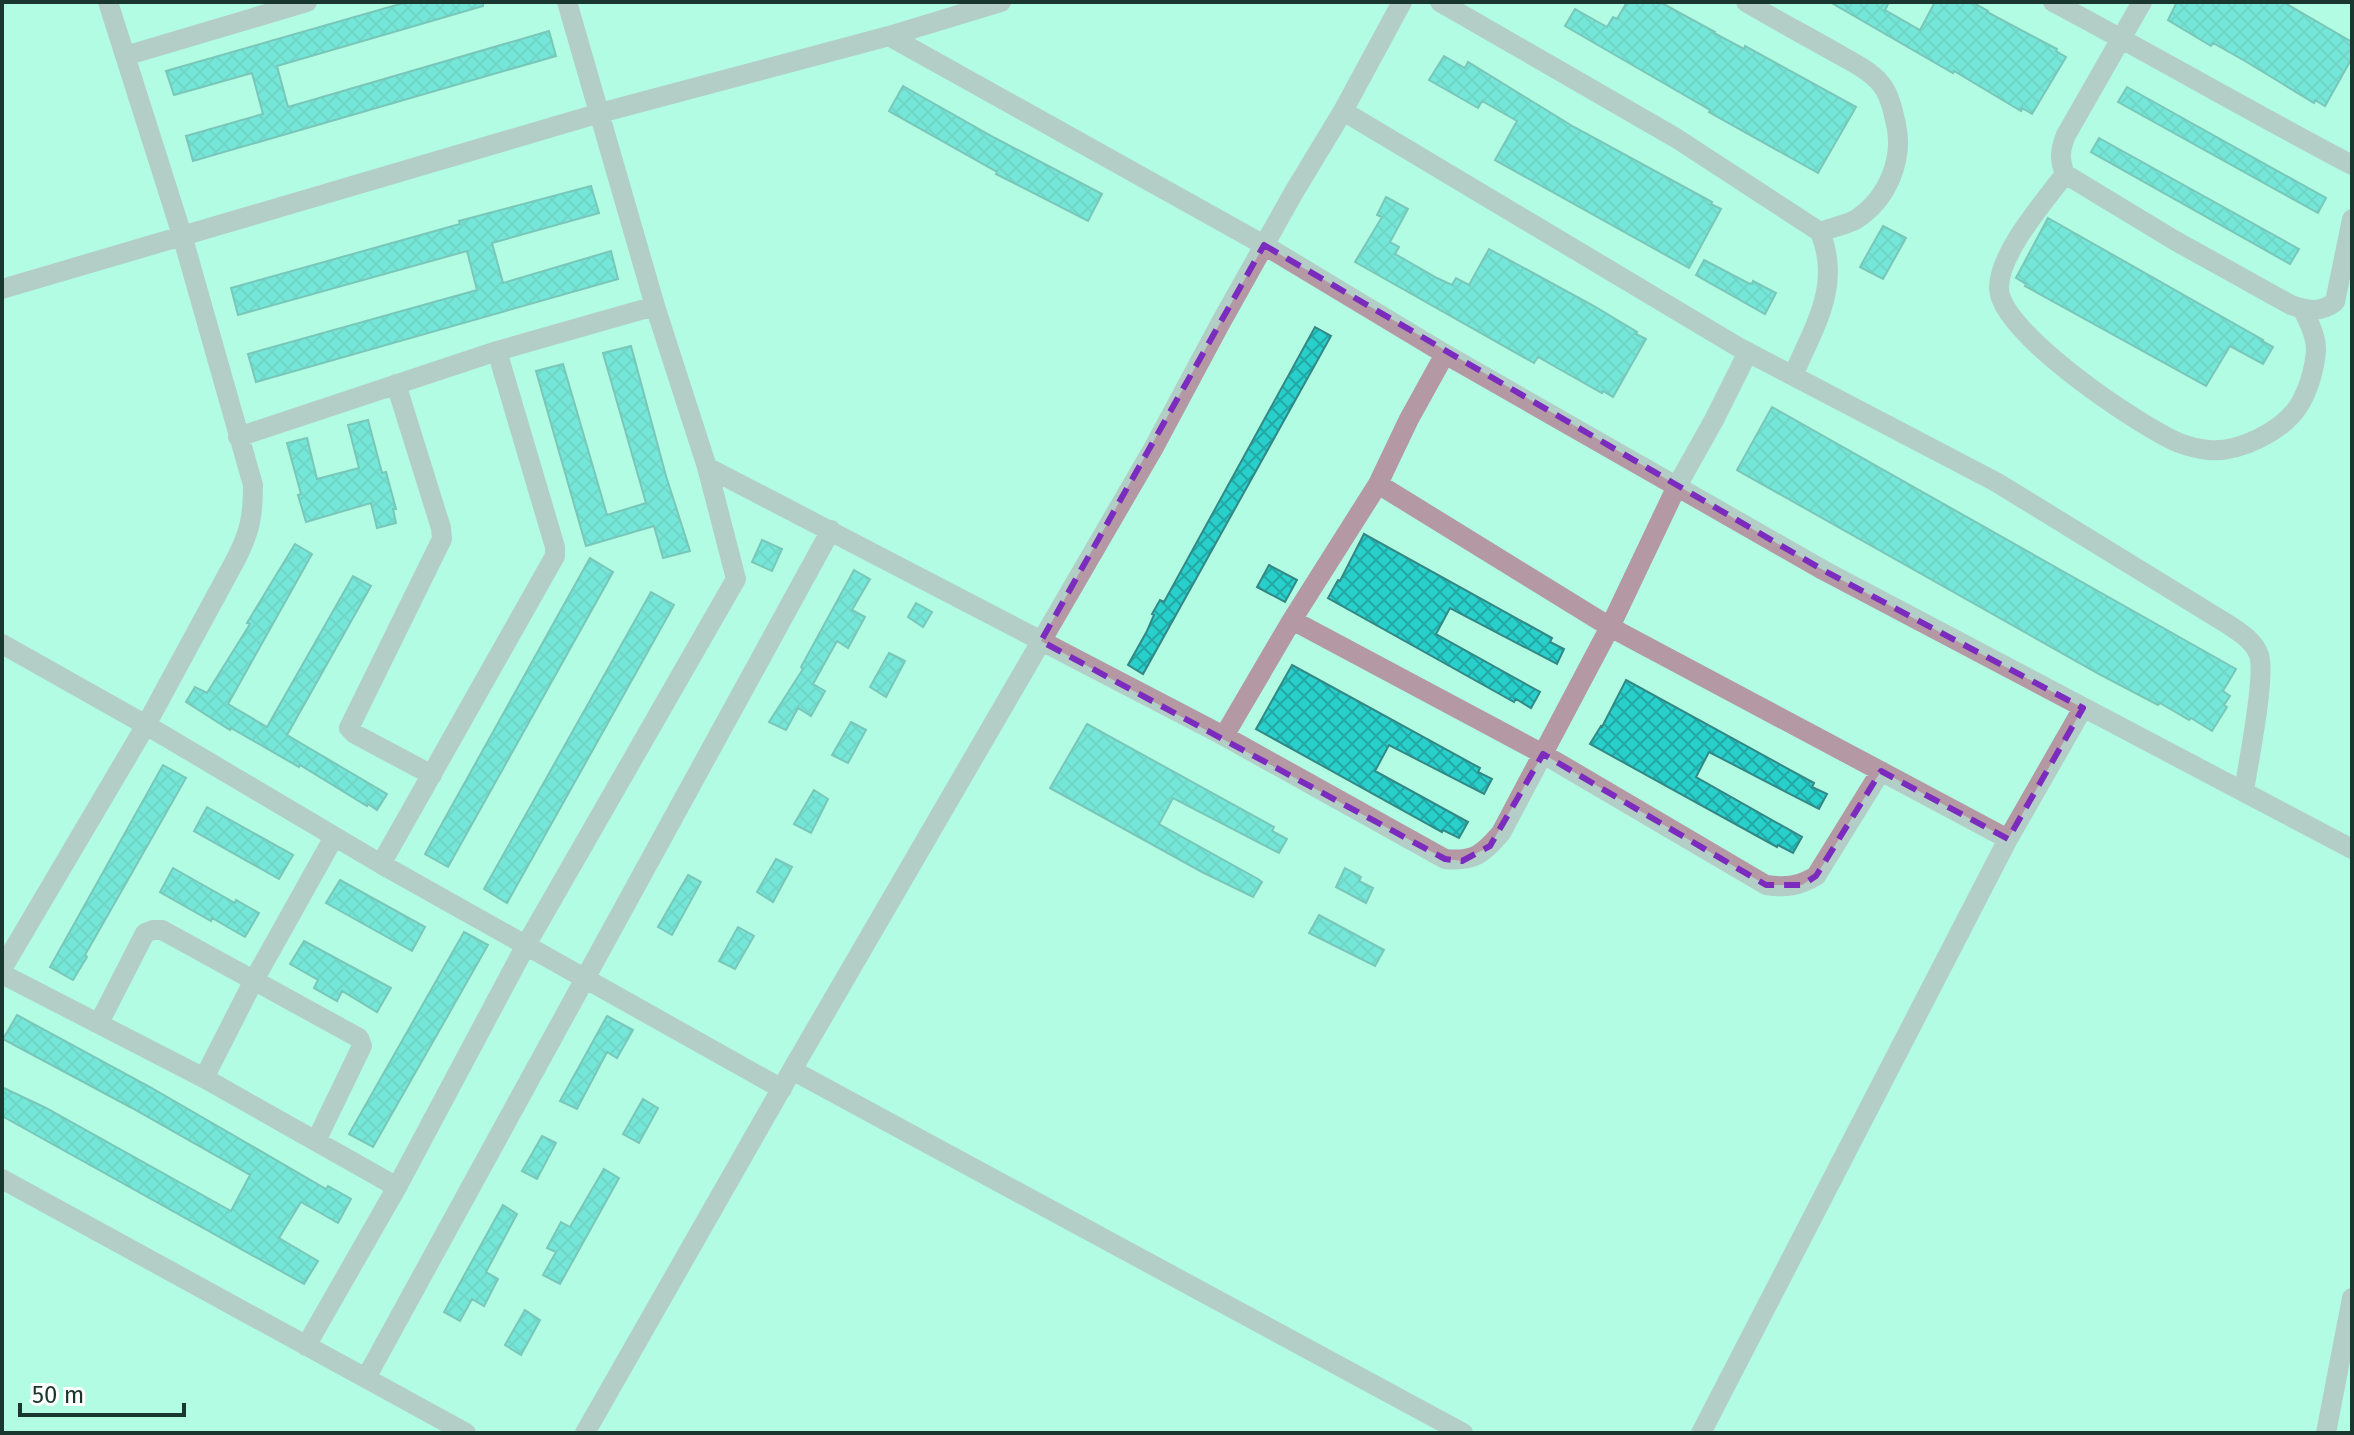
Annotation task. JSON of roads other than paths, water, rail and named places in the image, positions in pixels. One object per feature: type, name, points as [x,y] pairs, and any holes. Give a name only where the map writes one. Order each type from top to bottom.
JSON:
[{"type":"street","points":[[108,2],[182,235],[253,485],[253,517],[246,540],[146,725],[2,972],[204,1078],[397,1187]]},
{"type":"street","points":[[125,56],[285,5],[307,2]]},
{"type":"street","points":[[306,1346],[397,1187],[526,945],[736,579],[707,467],[655,306],[567,2]]},
{"type":"street","points":[[2,289],[600,113],[889,36],[1001,2]]},
{"type":"street","points":[[585,1433],[1153,449],[1402,2]]},
{"type":"street","points":[[1440,2],[1676,138],[1820,232],[1827,248],[1829,280],[1823,304],[1793,376]]},
{"type":"street","points":[[1746,2],[1864,69],[1883,85],[1891,104],[1897,132],[1897,151],[1896,168],[1888,184],[1855,220],[1820,232]]},
{"type":"street","points":[[2053,2],[2352,165]]},
{"type":"street","points":[[2142,2],[2066,135],[2060,149],[2065,174],[2174,240],[2303,310],[2325,310],[2335,302],[2352,219]]},
{"type":"street","points":[[889,36],[1264,245],[1445,354],[1823,570],[2352,849]]},
{"type":"street","points":[[1343,111],[1748,352],[1996,482],[2251,641],[2260,656],[2261,676],[2244,791]]},
{"type":"street","points":[[2065,174],[2029,222],[2005,263],[2001,271],[2001,299],[2041,348],[2073,376],[2179,443],[2209,450],[2250,443],[2269,433],[2297,409],[2308,389],[2316,350],[2314,333],[2303,310]]},
{"type":"street","points":[[238,437],[497,351],[655,306]]},
{"type":"street","points":[[381,864],[555,556],[555,547],[497,351]]},
{"type":"street","points":[[707,467],[1224,736],[1445,859],[1462,861],[1477,856],[1501,833],[1610,627],[1677,486],[1748,352]]},
{"type":"street","points":[[1224,736],[1292,620],[1378,484],[1445,354]]},
{"type":"street","points":[[396,384],[442,539],[349,728],[432,775]]},
{"type":"street","points":[[1378,484],[1610,627],[2008,839]]},
{"type":"street","points":[[366,1378],[831,530]]},
{"type":"street","points":[[1292,620],[1543,754],[1766,885],[1802,885],[1816,876],[1881,771]]},
{"type":"street","points":[[2,644],[586,981],[782,1089]]},
{"type":"street","points":[[1701,1433],[2008,839],[2083,708]]},
{"type":"street","points":[[204,1078],[254,980],[334,837]]},
{"type":"street","points":[[99,1023],[145,933],[149,931],[162,930],[254,980],[362,1042],[316,1141]]},
{"type":"street","points":[[792,1070],[1463,1433]]},
{"type":"street","points":[[2,1179],[466,1433]]},
{"type":"street","points":[[2326,1433],[2352,1298]]}]
